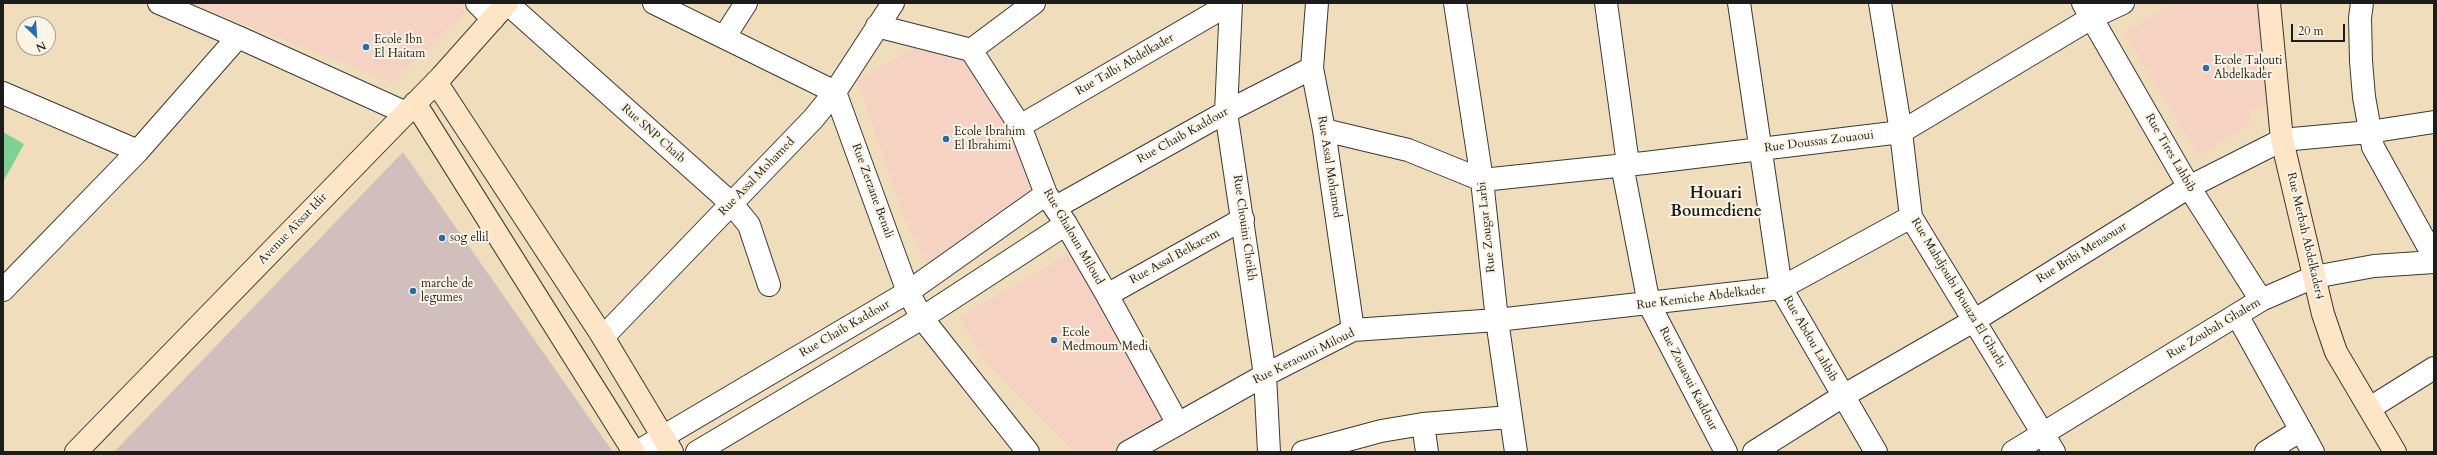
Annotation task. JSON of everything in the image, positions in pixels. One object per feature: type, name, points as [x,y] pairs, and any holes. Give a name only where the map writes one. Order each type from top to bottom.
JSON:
[{"type":"main road","name":"Avenue Aïssat Idir","points":[[76,452],[436,82],[507,3]]},
{"type":"main road","name":"Rue Merbah Abdelkader4","points":[[2269,3],[2282,140],[2323,314],[2336,352],[2370,408],[2394,452]]},
{"type":"main road","points":[[436,82],[603,337],[667,444]]},
{"type":"main road","points":[[411,108],[634,452]]},
{"type":"street","points":[[159,3],[411,108]]},
{"type":"street","points":[[477,3],[492,19]]},
{"type":"street","name":"Rue SNP Chaib","points":[[507,3],[732,204],[749,225],[769,285]]},
{"type":"street","points":[[654,3],[725,36],[835,92]]},
{"type":"street","points":[[725,36],[746,3]]},
{"type":"street","name":"Rue Assal Mohamed","points":[[603,337],[813,119],[835,92],[893,3]]},
{"type":"street","points":[[877,26],[970,50],[1034,3]]},
{"type":"street","name":"Rue Chouini Cheikh","points":[[1231,3],[1226,112],[1265,375],[1269,452]]},
{"type":"street","name":"Rue Talbi Abdelkader","points":[[1020,126],[1231,3]]},
{"type":"street","name":"Rue Assal Mohamed","points":[[1317,3],[1312,68],[1324,130],[1353,330]]},
{"type":"street","name":"Rue Zougar Larbi","points":[[1455,3],[1482,180],[1497,320],[1516,452]]},
{"type":"street","name":"Rue Zouaoui Kaddour","points":[[1606,3],[1625,165],[1649,304],[1726,452]]},
{"type":"street","name":"Rue Abdou Lahbib","points":[[1739,3],[1781,288],[1876,452]]},
{"type":"street","name":"Rue Mahdjoubi Bouaza El Gharbi","points":[[1880,3],[1901,132],[1911,216],[2048,443]]},
{"type":"street","name":"Rue Doussas Zouaoui","points":[[1482,180],[1761,150],[1901,132],[2088,10],[2123,3]]},
{"type":"street","points":[[2362,3],[2360,18],[2361,61],[2369,132],[2373,147],[2387,176],[2434,257]]},
{"type":"street","name":"Rue Tires Lahbib","points":[[2088,10],[2189,187],[2260,300]]},
{"type":"street","points":[[3,290],[138,151],[238,37]]},
{"type":"street","name":"Rue Ghaloun Miloud","points":[[970,50],[1020,126],[1056,208],[1107,295],[1178,424]]},
{"type":"street","name":"Rue Chaib Kaddour","points":[[637,452],[667,444],[908,292],[1226,112],[1312,68]]},
{"type":"street","name":"Rue Zerzane Benali","points":[[835,92],[908,292],[922,318],[1028,452]]},
{"type":"street","points":[[3,93],[138,151]]},
{"type":"street","name":"Rue Bribi Menaouar","points":[[1754,452],[1843,396],[1975,320],[2189,187],[2282,140],[2369,132],[2434,122]]},
{"type":"street","points":[[1324,130],[1408,150],[1482,180]]},
{"type":"street","points":[[697,452],[922,318],[1056,208]]},
{"type":"street","name":"Rue Kemiche Abdelkader","points":[[1497,320],[1781,288],[1911,216]]},
{"type":"street","name":"Rue Assal Belkacem","points":[[1107,295],[1243,219]]},
{"type":"street","name":"Rue Zoubah Ghalem","points":[[2014,452],[2048,443],[2260,300],[2314,277],[2374,266],[2434,262]]},
{"type":"street","points":[[2237,315],[2313,452]]},
{"type":"street","name":"Rue Keraouni Miloud","points":[[1128,452],[1265,375],[1353,330],[1497,320]]},
{"type":"street","points":[[2370,408],[2434,368]]},
{"type":"street","points":[[1303,452],[1363,434],[1423,424],[1510,417]]},
{"type":"street","points":[[1423,424],[1427,452]]},
{"type":"street","points":[[2266,452],[2301,430]]},
{"type":"shaded area","name":"Ecole Ibn El Haitam","points":[[189,3],[457,3],[466,12],[393,82]]},
{"type":"shaded area","name":"Ecole Talouti Abdelkader","points":[[2175,3],[2257,3],[2271,103],[2250,109],[2251,122],[2199,156],[2124,33]]},
{"type":"shaded area","name":"Ecole Ibrahim El Ibrahimi","points":[[913,48],[944,52],[973,65],[1047,196],[928,265],[907,225],[858,81]]},
{"type":"shaded area","points":[[403,152],[613,452],[114,452]]},
{"type":"shaded area","name":"Ecole Medmoum Medi","points":[[1075,251],[1179,415],[1117,452],[1074,452],[986,363],[960,317]]},
{"type":"green space","points":[[3,132],[24,144],[3,182]]},
{"type":"place","name":"Ecole Ibn El Haitam","points":[[366,47]]},
{"type":"place","name":"Ecole Talouti Abdelkader","points":[[2206,68]]},
{"type":"place","name":"Ecole Ibrahim El Ibrahimi","points":[[946,139]]},
{"type":"place","name":"sog ellil","points":[[442,238]]},
{"type":"place","name":"marche de legumes","points":[[413,291]]},
{"type":"place","name":"Ecole Medmoum Medi","points":[[1054,340]]},
{"type":"district","name":"Houari Boumediene","points":[[1716,203]]}]
